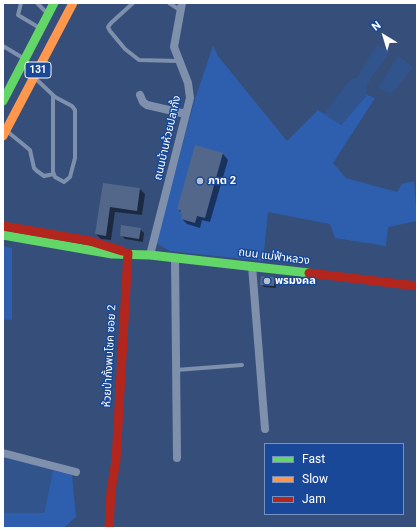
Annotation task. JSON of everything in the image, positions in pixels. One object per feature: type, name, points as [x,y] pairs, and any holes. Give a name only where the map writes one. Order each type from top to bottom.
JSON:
[{"type":"main road","name":"131","points":[[3,101],[54,3]]},
{"type":"main road","name":"131","points":[[4,133],[73,3]]},
{"type":"main road","points":[[3,226],[90,241],[113,247],[128,253]]},
{"type":"main road","points":[[3,236],[112,254],[128,253]]},
{"type":"main road","name":"ถนน แม่ฟ้าหลวง","points":[[128,253],[417,286]]},
{"type":"main road","name":"ห้วยป่ากั้งพบโชค ซอย 2","points":[[109,528],[111,491],[116,460],[128,253]]},
{"type":"street","name":"ถนนบ้านห้วยปลากั้ง","points":[[150,255],[190,98],[188,83],[174,47],[181,7]]},
{"type":"street","points":[[140,95],[143,102],[147,105],[186,114]]},
{"type":"street","points":[[174,258],[177,458]]},
{"type":"street","points":[[252,266],[265,428]]},
{"type":"street","points":[[3,453],[76,472]]},
{"type":"lane","points":[[21,3],[18,15],[41,29]]},
{"type":"lane","points":[[37,3],[48,14]]},
{"type":"lane","points":[[133,3],[108,26],[110,31],[125,49],[139,60],[178,60]]},
{"type":"lane","points":[[169,3],[181,7]]},
{"type":"lane","points":[[3,46],[25,59]]},
{"type":"lane","points":[[34,77],[53,95],[72,106],[75,114],[75,158],[70,177],[64,182],[60,181],[54,174],[53,95]]},
{"type":"lane","points":[[4,133],[30,150],[34,168],[37,172],[44,176],[54,174]]},
{"type":"lane","points":[[176,370],[242,365]]},
{"type":"shaded area","points":[[377,44],[390,51],[367,84],[367,95],[341,125],[324,114],[349,81],[358,77]]},
{"type":"shaded area","points":[[213,46],[218,56],[287,141],[318,110],[341,125],[367,95],[375,98],[333,163],[346,178],[397,192],[402,184],[414,181],[417,221],[388,227],[386,246],[335,238],[330,224],[268,212],[263,261],[170,251],[156,243],[194,102]]},
{"type":"shaded area","points":[[398,56],[413,67],[391,94],[378,88]]},
{"type":"shaded area","points":[[3,246],[12,248],[12,320],[3,319]]},
{"type":"shaded area","points":[[3,457],[53,470],[44,513],[3,513]]},
{"type":"shaded area","points":[[53,470],[72,475],[76,517],[64,528],[3,528],[3,513],[44,513]]},
{"type":"building","name":"ภาต 2","points":[[195,145],[223,153],[205,218],[197,216],[195,223],[181,219],[181,211],[177,209]]},
{"type":"building","points":[[103,183],[140,188],[137,211],[110,207],[106,236],[95,234]]},
{"type":"building","points":[[121,225],[141,228],[139,239],[120,236]]},
{"type":"building","name":"พรมงคล","points":[[261,276],[275,277],[274,286],[260,285]]},
{"type":"traffic: fast","points":[[3,101],[54,3]]},
{"type":"traffic: fast","points":[[3,235],[112,254],[150,255],[309,273]]},
{"type":"traffic: slow","points":[[3,136],[73,3]]},
{"type":"traffic: jam","points":[[3,226],[90,241],[122,251]]},
{"type":"traffic: jam","points":[[109,528],[111,491],[116,460],[128,253]]},
{"type":"traffic: jam","points":[[309,273],[417,286]]},
{"type":"place","name":"ภาต 2","points":[[200,181]]},
{"type":"place","name":"พรมงคล","points":[[267,281]]}]
